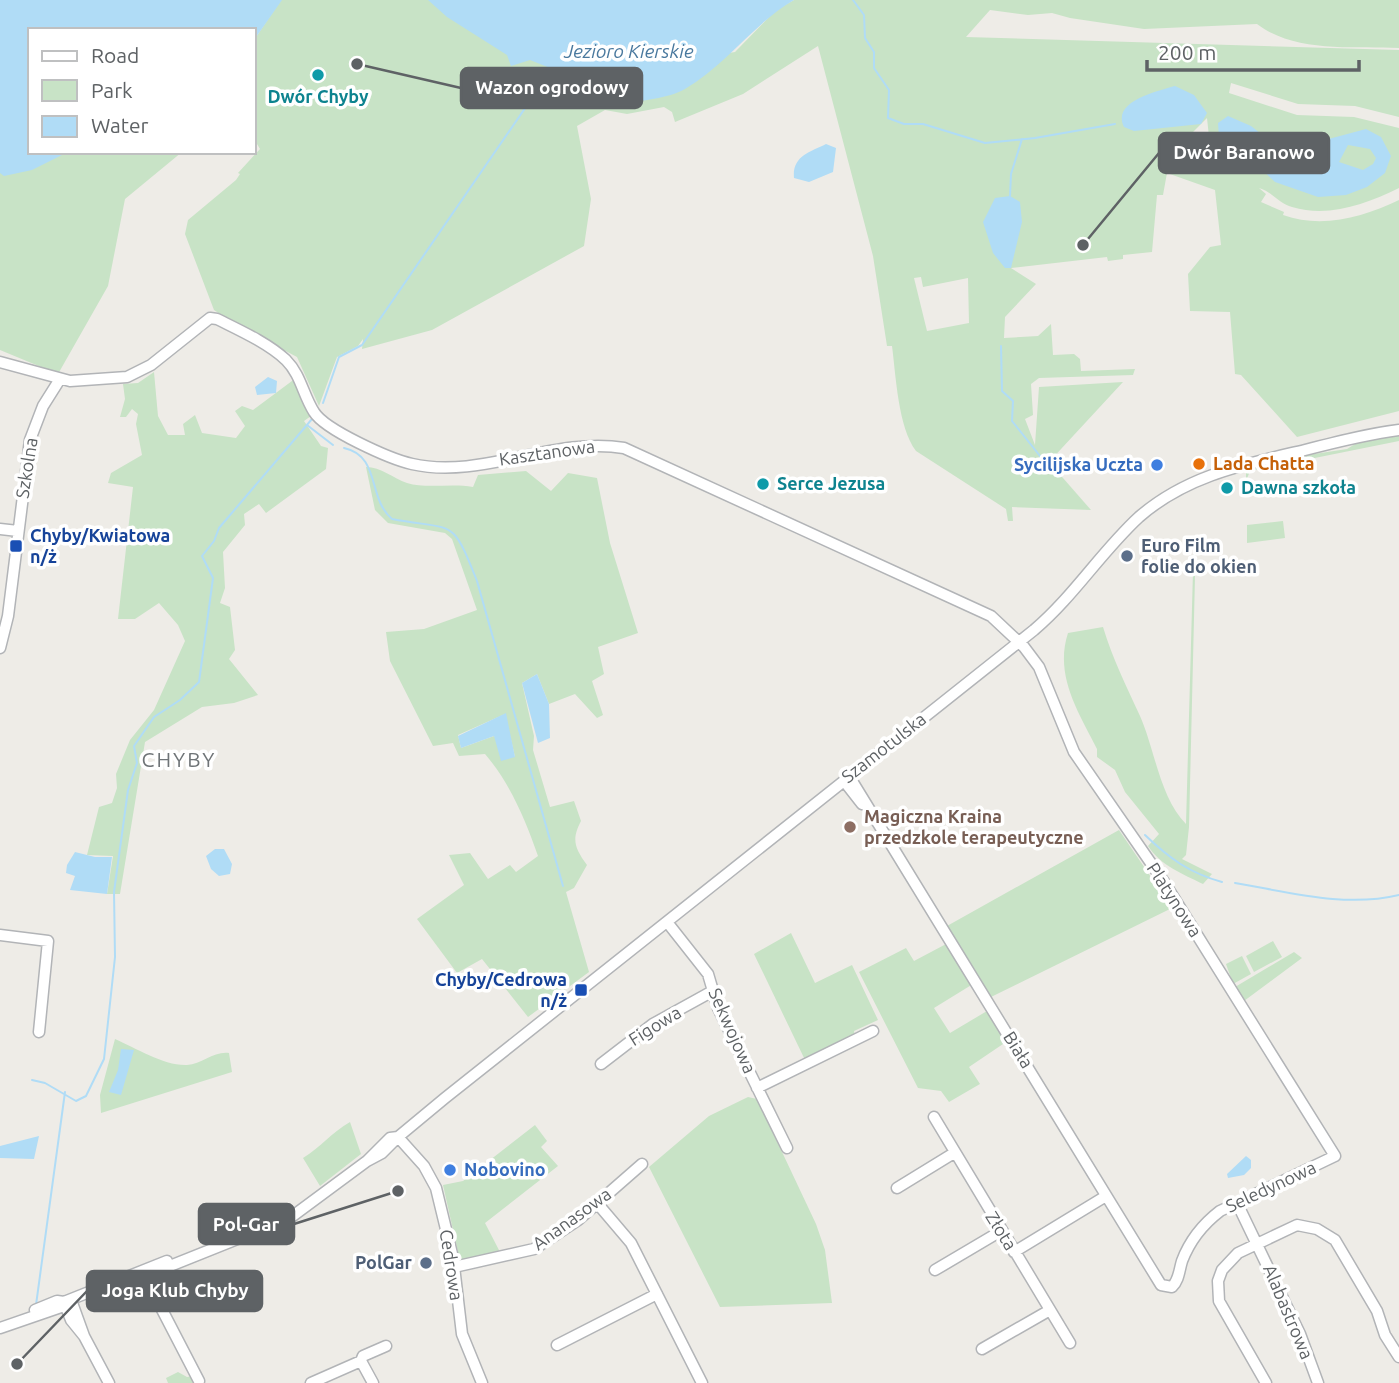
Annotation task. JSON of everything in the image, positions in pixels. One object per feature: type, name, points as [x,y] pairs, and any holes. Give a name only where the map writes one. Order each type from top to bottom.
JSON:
[{"type":"street","name":"Kasztanowa","points":[[60,379],[106,379],[140,372],[211,318],[284,358],[297,375],[319,419],[394,458],[412,464],[447,467],[595,445],[636,451],[982,611],[1002,624],[1020,643]]},
{"type":"street","points":[[0,362],[60,379]]},
{"type":"street","name":"Szkolna","points":[[0,648],[8,616],[30,440],[43,406],[60,379]]},
{"type":"street","name":"Szamotulska","points":[[0,1328],[46,1306],[185,1259],[290,1218],[367,1161],[382,1153],[401,1134],[1020,643],[1074,592],[1140,517],[1182,487],[1234,467],[1399,430]]},
{"type":"street","points":[[0,529],[18,531]]},
{"type":"street","name":"Platynowa","points":[[1020,643],[1044,677],[1060,723],[1074,752],[1164,882],[1335,1156]]},
{"type":"street","name":"Biała","points":[[846,779],[871,811],[1157,1279],[1166,1287]]},
{"type":"street","name":"Sekwojowa","points":[[667,922],[702,965],[711,992],[787,1148]]},
{"type":"street","points":[[0,935],[48,941],[39,1032]]},
{"type":"street","name":"Figowa","points":[[601,1064],[653,1024],[711,992]]},
{"type":"street","points":[[757,1088],[873,1031]]},
{"type":"street","name":"Złota","points":[[934,1117],[1000,1231],[1070,1343]]},
{"type":"street","name":"Cedrowa","points":[[401,1134],[436,1188],[454,1267],[462,1334],[482,1383]]},
{"type":"street","points":[[897,1188],[954,1153]]},
{"type":"street","name":"Seledynowa","points":[[1166,1287],[1177,1283],[1183,1260],[1204,1224],[1237,1203],[1335,1156]]},
{"type":"street","name":"Ananasowa","points":[[454,1267],[529,1251],[574,1222],[642,1164]]},
{"type":"street","points":[[1014,1252],[1106,1196]]},
{"type":"street","points":[[597,1203],[631,1243],[702,1383]]},
{"type":"street","name":"Alabastrowa","points":[[1237,1203],[1300,1334],[1318,1383]]},
{"type":"street","name":"Alabastrowa","points":[[1266,1383],[1225,1313],[1217,1291],[1222,1270],[1229,1260],[1257,1242],[1297,1224],[1317,1229],[1335,1240],[1377,1311],[1385,1335],[1399,1357]]},
{"type":"street","points":[[935,1270],[1000,1231]]},
{"type":"street","points":[[143,1273],[199,1381]]},
{"type":"street","points":[[557,1345],[657,1294]]},
{"type":"street","points":[[67,1301],[71,1320],[84,1336],[108,1383]]},
{"type":"street","points":[[982,1349],[1050,1310]]},
{"type":"street","points":[[311,1383],[361,1361],[363,1356],[386,1346]]},
{"type":"street","points":[[361,1361],[373,1383]]},
{"type":"green space","points":[[281,0],[432,0],[470,30],[575,78],[735,52],[776,10],[794,0],[1399,0],[1399,48],[1307,44],[1289,40],[1257,24],[1144,29],[1052,13],[1028,15],[990,10],[966,37],[1399,50],[1399,117],[1355,106],[1298,104],[1231,83],[1229,93],[1297,115],[1354,117],[1399,128],[1399,188],[1386,194],[1347,208],[1320,211],[1288,205],[1259,188],[1266,194],[1261,202],[1284,212],[1283,215],[1313,221],[1357,216],[1399,200],[1399,411],[1297,437],[1241,375],[1235,374],[1230,312],[1190,311],[1188,274],[1210,247],[1221,245],[1215,190],[1167,173],[1163,195],[1157,195],[1152,252],[1123,255],[1123,259],[1108,261],[1107,257],[1011,268],[1036,284],[1005,317],[1004,338],[1038,336],[1051,324],[1053,355],[1074,354],[1080,359],[1081,371],[1135,369],[1133,375],[1039,378],[1031,384],[1033,415],[1025,419],[1035,445],[1039,387],[1123,382],[1049,462],[1091,510],[1012,507],[1013,521],[1008,521],[1006,509],[916,451],[905,429],[892,346],[887,346],[873,256],[818,46],[743,94],[675,122],[672,112],[664,107],[627,114],[605,110],[577,126],[591,199],[584,246],[432,330],[362,349],[363,339],[358,346],[337,357],[319,406],[297,357],[214,310],[185,234],[188,220],[236,180],[240,174],[238,173],[260,149],[256,142],[256,37]],"holes":[[[1207,118],[1213,174],[1191,168],[1186,173],[1183,168],[1189,161],[1188,154],[1179,146]],[[921,277],[923,287],[968,278],[969,323],[927,331],[914,278]]]},
{"type":"green space","points":[[0,139],[28,151],[28,154],[180,154],[125,199],[108,286],[58,374],[0,350]]},
{"type":"green space","points":[[154,372],[158,416],[168,435],[185,435],[183,424],[195,415],[202,433],[236,438],[245,426],[235,411],[242,406],[253,410],[296,378],[302,401],[311,416],[304,421],[321,446],[328,448],[326,469],[266,513],[259,504],[244,514],[245,525],[223,552],[225,588],[220,603],[230,607],[235,650],[229,659],[258,695],[234,703],[202,707],[145,742],[120,894],[107,894],[113,856],[87,855],[99,807],[112,803],[117,788],[116,774],[130,740],[154,710],[185,641],[178,625],[159,603],[135,619],[118,619],[133,487],[108,483],[111,473],[142,455],[136,424],[138,414],[132,409],[126,417],[120,417],[125,399],[123,384],[138,383]]},
{"type":"green space","points":[[1399,434],[1399,441],[1250,471],[1246,481],[1246,470],[1301,456],[1347,449],[1360,441]]},
{"type":"green space","points":[[366,467],[422,486],[473,487],[478,475],[526,471],[551,491],[568,473],[597,478],[610,543],[638,633],[598,647],[604,674],[592,681],[603,715],[597,718],[575,694],[549,704],[537,674],[522,683],[534,736],[533,750],[550,807],[574,801],[581,821],[575,839],[587,865],[574,888],[566,892],[589,972],[528,1017],[482,959],[457,973],[417,919],[464,885],[449,855],[470,853],[488,879],[510,865],[516,872],[538,856],[516,803],[494,765],[485,754],[459,756],[453,743],[433,746],[390,661],[386,632],[424,629],[477,610],[452,539],[445,533],[388,523],[375,510]],"holes":[[[505,714],[515,757],[494,736],[461,748],[458,735]]]},
{"type":"green space","points":[[1283,521],[1285,538],[1247,543],[1247,525]]},
{"type":"green space","points":[[1194,535],[1189,827],[1186,855],[1182,859],[1212,874],[1203,884],[1166,864],[1148,846],[1159,834],[1125,792],[1115,770],[1097,757],[1097,749],[1070,694],[1064,664],[1068,633],[1103,627],[1145,729],[1164,787],[1177,813],[1186,824]]},
{"type":"green space","points":[[1119,830],[1172,908],[991,997],[947,926]]},
{"type":"green space","points":[[791,933],[815,983],[852,965],[878,1020],[854,1031],[855,1036],[806,1062],[754,954]]},
{"type":"green space","points":[[1273,941],[1282,957],[1254,972],[1246,956]]},
{"type":"green space","points":[[948,943],[973,984],[934,1008],[950,1033],[987,1011],[1006,1042],[969,1067],[980,1084],[949,1102],[941,1091],[918,1088],[859,972],[906,948],[914,961]]},
{"type":"green space","points":[[1294,952],[1302,958],[1244,1001],[1235,987]]},
{"type":"green space","points":[[1242,956],[1251,974],[1233,984],[1226,964]]},
{"type":"green space","points":[[115,1039],[160,1060],[178,1065],[192,1064],[218,1054],[229,1053],[232,1072],[101,1113],[100,1095]]},
{"type":"green space","points":[[748,1097],[757,1099],[816,1224],[825,1250],[832,1303],[720,1307],[649,1167],[709,1116]]},
{"type":"green space","points":[[350,1122],[361,1154],[320,1186],[303,1158]]},
{"type":"green space","points":[[535,1125],[547,1141],[541,1147],[558,1166],[485,1223],[501,1254],[460,1261],[443,1185],[463,1181]]},
{"type":"green space","points":[[178,1372],[187,1377],[194,1376],[198,1383],[168,1383],[166,1378]]},
{"type":"water","points":[[0,0],[282,0],[256,37],[256,28],[28,28],[28,154],[64,154],[32,170],[4,176],[0,173]]},
{"type":"water","name":"Jezioro Kierskie","points":[[428,0],[794,0],[685,89],[663,97],[622,104],[575,78],[530,60],[511,66],[507,55],[447,17]]},
{"type":"water","points":[[1175,86],[1194,95],[1207,113],[1201,124],[1134,131],[1124,127],[1124,110],[1130,104],[1148,94]]},
{"type":"water","points":[[1228,116],[1251,126],[1274,144],[1325,140],[1366,129],[1381,137],[1391,156],[1385,173],[1367,187],[1346,195],[1318,197],[1275,182],[1257,165],[1219,138],[1218,123]],"holes":[[[1348,145],[1370,149],[1376,158],[1373,164],[1363,170],[1339,162]]]},
{"type":"water","points":[[826,144],[836,148],[833,172],[809,182],[794,178],[799,160],[808,152]]},
{"type":"water","points":[[1010,196],[1020,202],[1022,222],[1011,268],[1005,268],[993,253],[983,222],[995,198]]},
{"type":"water","points":[[268,377],[277,381],[276,393],[257,395],[255,387]]},
{"type":"water","points":[[537,674],[549,704],[550,738],[538,743],[522,683]]},
{"type":"water","points":[[506,713],[515,757],[501,761],[494,736],[461,748],[458,736]]},
{"type":"water","points":[[215,849],[224,849],[232,864],[230,874],[219,876],[211,869],[206,856]]},
{"type":"water","points":[[75,852],[95,857],[112,857],[107,894],[70,890],[75,876],[66,873],[67,865]]},
{"type":"water","points":[[121,1049],[134,1050],[121,1095],[109,1092],[118,1070]]},
{"type":"water","points":[[39,1136],[34,1159],[0,1158],[0,1146]]},
{"type":"water","points":[[1246,1156],[1251,1160],[1251,1168],[1244,1175],[1228,1178],[1227,1174]]},
{"type":"waterway","points":[[853,0],[864,15],[865,38],[874,52],[874,68],[889,90],[888,118],[904,124],[923,124],[985,143],[1035,138],[1115,124]]},
{"type":"waterway","points":[[323,403],[339,357],[362,345],[552,69]]},
{"type":"waterway","points":[[1010,196],[1011,174],[1022,139]]},
{"type":"waterway","points":[[1001,346],[1002,391],[1013,401],[1012,421],[1056,476]]},
{"type":"waterway","points":[[32,1080],[45,1083],[76,1101],[86,1096],[104,1059],[115,957],[114,892],[128,790],[137,763],[134,746],[154,717],[180,700],[199,682],[213,578],[202,556],[214,541],[219,528],[312,419]]},
{"type":"waterway","points":[[307,425],[333,445]]},
{"type":"waterway","points":[[344,448],[356,452],[364,460],[379,500],[392,519],[449,530],[462,546],[477,581],[563,886]]},
{"type":"waterway","points":[[1145,835],[1180,864],[1222,882]]},
{"type":"waterway","points":[[1235,883],[1338,899],[1379,899],[1399,895]]},
{"type":"waterway","points":[[36,1305],[65,1092]]},
{"type":"place","name":"Wazon ogrodowy","points":[[357,64]]},
{"type":"place","name":"Dwór Chyby","points":[[318,75]]},
{"type":"place","name":"Dwór Baranowo","points":[[1083,245]]},
{"type":"place","name":"Lada Chatta","points":[[1199,464]]},
{"type":"place","name":"Sycilijska Uczta","points":[[1157,465]]},
{"type":"place","name":"Serce Jezusa","points":[[763,484]]},
{"type":"place","name":"Dawna szkoła","points":[[1227,488]]},
{"type":"place","name":"Chyby/Kwiatowa n/ż","points":[[16,546]]},
{"type":"place","name":"Euro Film folie do okien","points":[[1127,556]]},
{"type":"place","name":"Magiczna Kraina przedzkole terapeutyczne","points":[[850,827]]},
{"type":"place","name":"Chyby/Cedrowa n/ż","points":[[581,990]]},
{"type":"place","name":"Nobovino","points":[[450,1170]]},
{"type":"place","name":"Pol-Gar","points":[[398,1191]]},
{"type":"place","name":"PolGar","points":[[426,1263]]},
{"type":"place","name":"Joga Klub Chyby","points":[[17,1364]]},
{"type":"district","name":"CHYBY","points":[[179,760]]}]
